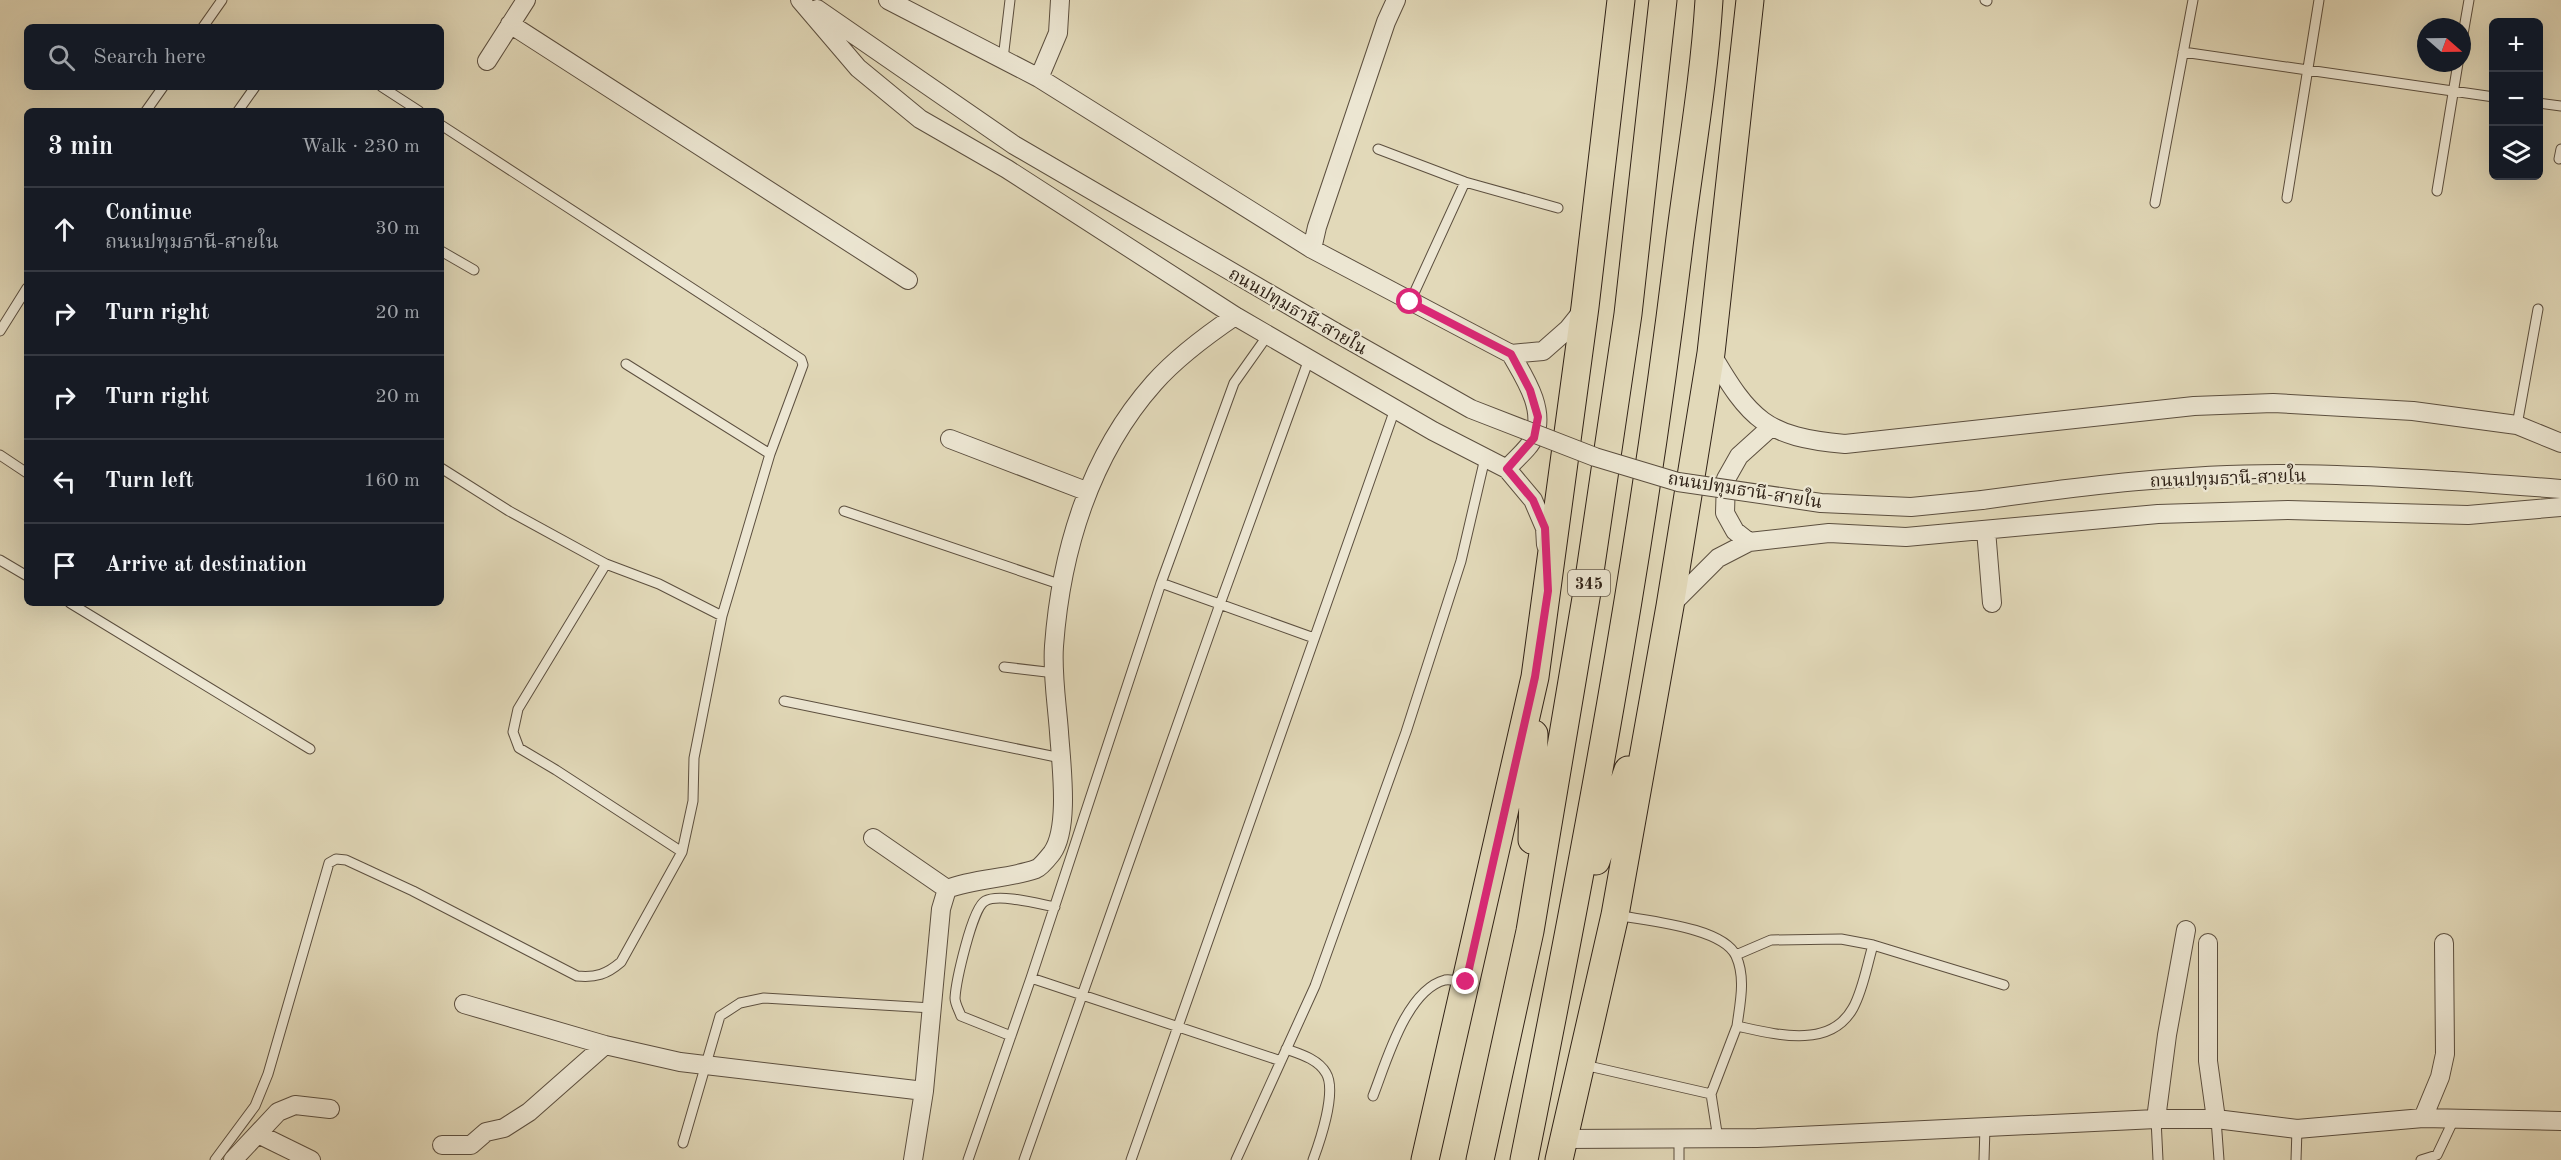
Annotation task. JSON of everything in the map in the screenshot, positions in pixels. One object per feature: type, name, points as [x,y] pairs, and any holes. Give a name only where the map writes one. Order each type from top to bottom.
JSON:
[{"type":"main road","points":[[1425,1160],[1535,677],[1585,307],[1621,0]]},
{"type":"main road","name":"345","points":[[1480,1160],[1530,931],[1587,592],[1626,325],[1663,0]]},
{"type":"main road","name":"345","points":[[1524,1160],[1569,937],[1631,589],[1670,320],[1709,0]]},
{"type":"main road","points":[[1561,1150],[1615,915],[1670,606],[1711,353],[1750,0]]},
{"type":"main road","points":[[1530,931],[1535,677]]},
{"type":"main road","points":[[1569,937],[1653,698]]},
{"type":"street","points":[[487,61],[526,0]]},
{"type":"street","points":[[801,0],[858,68],[920,119],[1007,169],[1234,315],[1395,409],[1507,469],[1533,500],[1545,528],[1548,591]]},
{"type":"street","name":"ถนนปทุมธานี-สายใน","points":[[801,0],[1014,145],[1471,409],[1595,457],[1678,482],[1821,503],[1911,507],[1982,500],[2072,487],[2171,479],[2288,474],[2452,480],[2561,489]]},
{"type":"street","points":[[888,0],[1039,78],[1312,249],[1511,354],[1543,351],[1568,329],[1585,307]]},
{"type":"street","points":[[1039,78],[1058,33],[1060,0]]},
{"type":"street","points":[[1312,249],[1317,227],[1386,22],[1396,0]]},
{"type":"street","points":[[510,24],[908,280]]},
{"type":"street","points":[[913,1160],[924,1091],[941,909],[947,889],[960,883],[1038,868],[1053,852],[1062,822],[1061,758],[1054,647],[1065,563],[1086,491],[1122,425],[1155,382],[1234,315]]},
{"type":"street","points":[[1711,353],[1736,395],[1751,413],[1770,428],[1791,436],[1816,441],[1845,444],[2194,406],[2320,404],[2413,411],[2517,425],[2561,443]]},
{"type":"street","points":[[1507,469],[1534,438],[1538,417],[1530,390],[1511,354]]},
{"type":"street","points":[[1749,542],[1735,531],[1725,513],[1726,479],[1739,456],[1770,428]]},
{"type":"street","points":[[950,438],[1086,491]]},
{"type":"street","points":[[1670,606],[1718,558],[1749,542],[1829,533],[1906,537],[2158,514],[2289,510],[2468,515],[2561,507]]},
{"type":"street","points":[[1986,530],[1992,603]]},
{"type":"street","points":[[873,838],[947,889]]},
{"type":"street","points":[[2156,1119],[2167,1035],[2186,930]]},
{"type":"street","points":[[2208,943],[2208,1061],[2216,1119]]},
{"type":"street","points":[[2423,1118],[2440,1077],[2445,1054],[2444,943]]},
{"type":"street","points":[[464,1005],[605,1045],[680,1062],[924,1091]]},
{"type":"street","points":[[442,1145],[471,1145],[486,1132],[504,1128],[529,1112],[605,1045]]},
{"type":"street","points":[[233,1160],[278,1112],[295,1105],[330,1109]]},
{"type":"street","points":[[1561,1150],[1679,1139],[2156,1119],[2216,1119],[2297,1129],[2423,1118],[2561,1121]]},
{"type":"street","points":[[258,1134],[311,1160]]},
{"type":"lane","points":[[205,24],[222,0]]},
{"type":"lane","points":[[1004,59],[1010,0]]},
{"type":"lane","points":[[2155,203],[2193,0]]},
{"type":"lane","points":[[2287,198],[2319,0]]},
{"type":"lane","points":[[2466,18],[2469,0]]},
{"type":"lane","points":[[2183,52],[2489,96]]},
{"type":"lane","points":[[2437,191],[2456,72]]},
{"type":"lane","points":[[148,108],[161,90]]},
{"type":"lane","points":[[240,108],[253,90]]},
{"type":"lane","points":[[387,90],[414,108]]},
{"type":"lane","points":[[2543,104],[2561,106]]},
{"type":"lane","points":[[214,1160],[255,1106],[268,1074],[329,863],[336,859],[346,860],[413,891],[577,976],[593,978],[609,972],[621,962],[682,852],[693,801],[694,758],[722,616],[770,454],[803,365],[801,359],[444,127]]},
{"type":"lane","points":[[1378,149],[1465,182],[1558,208]]},
{"type":"lane","points":[[2559,159],[2561,149]]},
{"type":"lane","points":[[1410,302],[1465,182]]},
{"type":"lane","points":[[444,253],[474,270]]},
{"type":"lane","points":[[0,331],[24,293]]},
{"type":"lane","points":[[2517,425],[2538,309]]},
{"type":"lane","points":[[968,1160],[1055,907],[1161,583],[1234,383],[1268,335]]},
{"type":"lane","points":[[1024,1160],[1309,359]]},
{"type":"lane","points":[[626,364],[770,454]]},
{"type":"lane","points":[[1131,1160],[1395,409]]},
{"type":"lane","points":[[0,455],[24,471]]},
{"type":"lane","points":[[1236,1160],[1315,986],[1406,732],[1461,561],[1485,458]]},
{"type":"lane","points":[[444,470],[509,511],[606,564],[659,584],[722,616]]},
{"type":"lane","points":[[844,511],[1062,585]]},
{"type":"lane","points":[[0,560],[24,574]]},
{"type":"lane","points":[[606,564],[518,710],[513,732],[519,748],[682,852]]},
{"type":"lane","points":[[1161,583],[1314,638]]},
{"type":"lane","points":[[75,606],[310,748]]},
{"type":"lane","points":[[1004,667],[1055,673]]},
{"type":"lane","points":[[784,701],[1061,758]]},
{"type":"lane","points":[[1011,1036],[961,1016],[955,1000],[968,935],[977,910],[985,901],[997,897],[1055,907]]},
{"type":"lane","points":[[1615,915],[1705,933],[1722,940],[1736,955],[1742,981],[1737,1026],[1711,1094],[1718,1139]]},
{"type":"lane","points":[[1736,955],[1771,940],[1841,939],[1873,945],[2004,985]]},
{"type":"lane","points":[[1737,1026],[1778,1035],[1806,1036],[1832,1030],[1852,1009],[1873,945]]},
{"type":"lane","points":[[1031,978],[1281,1061]]},
{"type":"lane","points":[[1373,1096],[1410,1010],[1426,990],[1445,980],[1466,982]]},
{"type":"lane","points":[[683,1143],[720,1016],[740,1003],[764,998],[799,998],[932,1008]]},
{"type":"lane","points":[[1286,1048],[1314,1060],[1327,1073],[1330,1088],[1323,1132],[1313,1160]]},
{"type":"lane","points":[[1581,1064],[1711,1094]]},
{"type":"lane","points":[[2156,1119],[2158,1160]]},
{"type":"lane","points":[[2216,1119],[2219,1160]]},
{"type":"lane","points":[[2421,1160],[2437,1155],[2454,1119]]},
{"type":"lane","points":[[1984,1160],[1985,1127]]},
{"type":"lane","points":[[2296,1160],[2297,1129]]},
{"type":"lane","points":[[1679,1139],[1679,1160]]},
{"type":"route","points":[[1410,302],[1511,354],[1530,390],[1538,417],[1534,438],[1507,469],[1533,500],[1545,528],[1548,591],[1535,677],[1466,982]]}]
